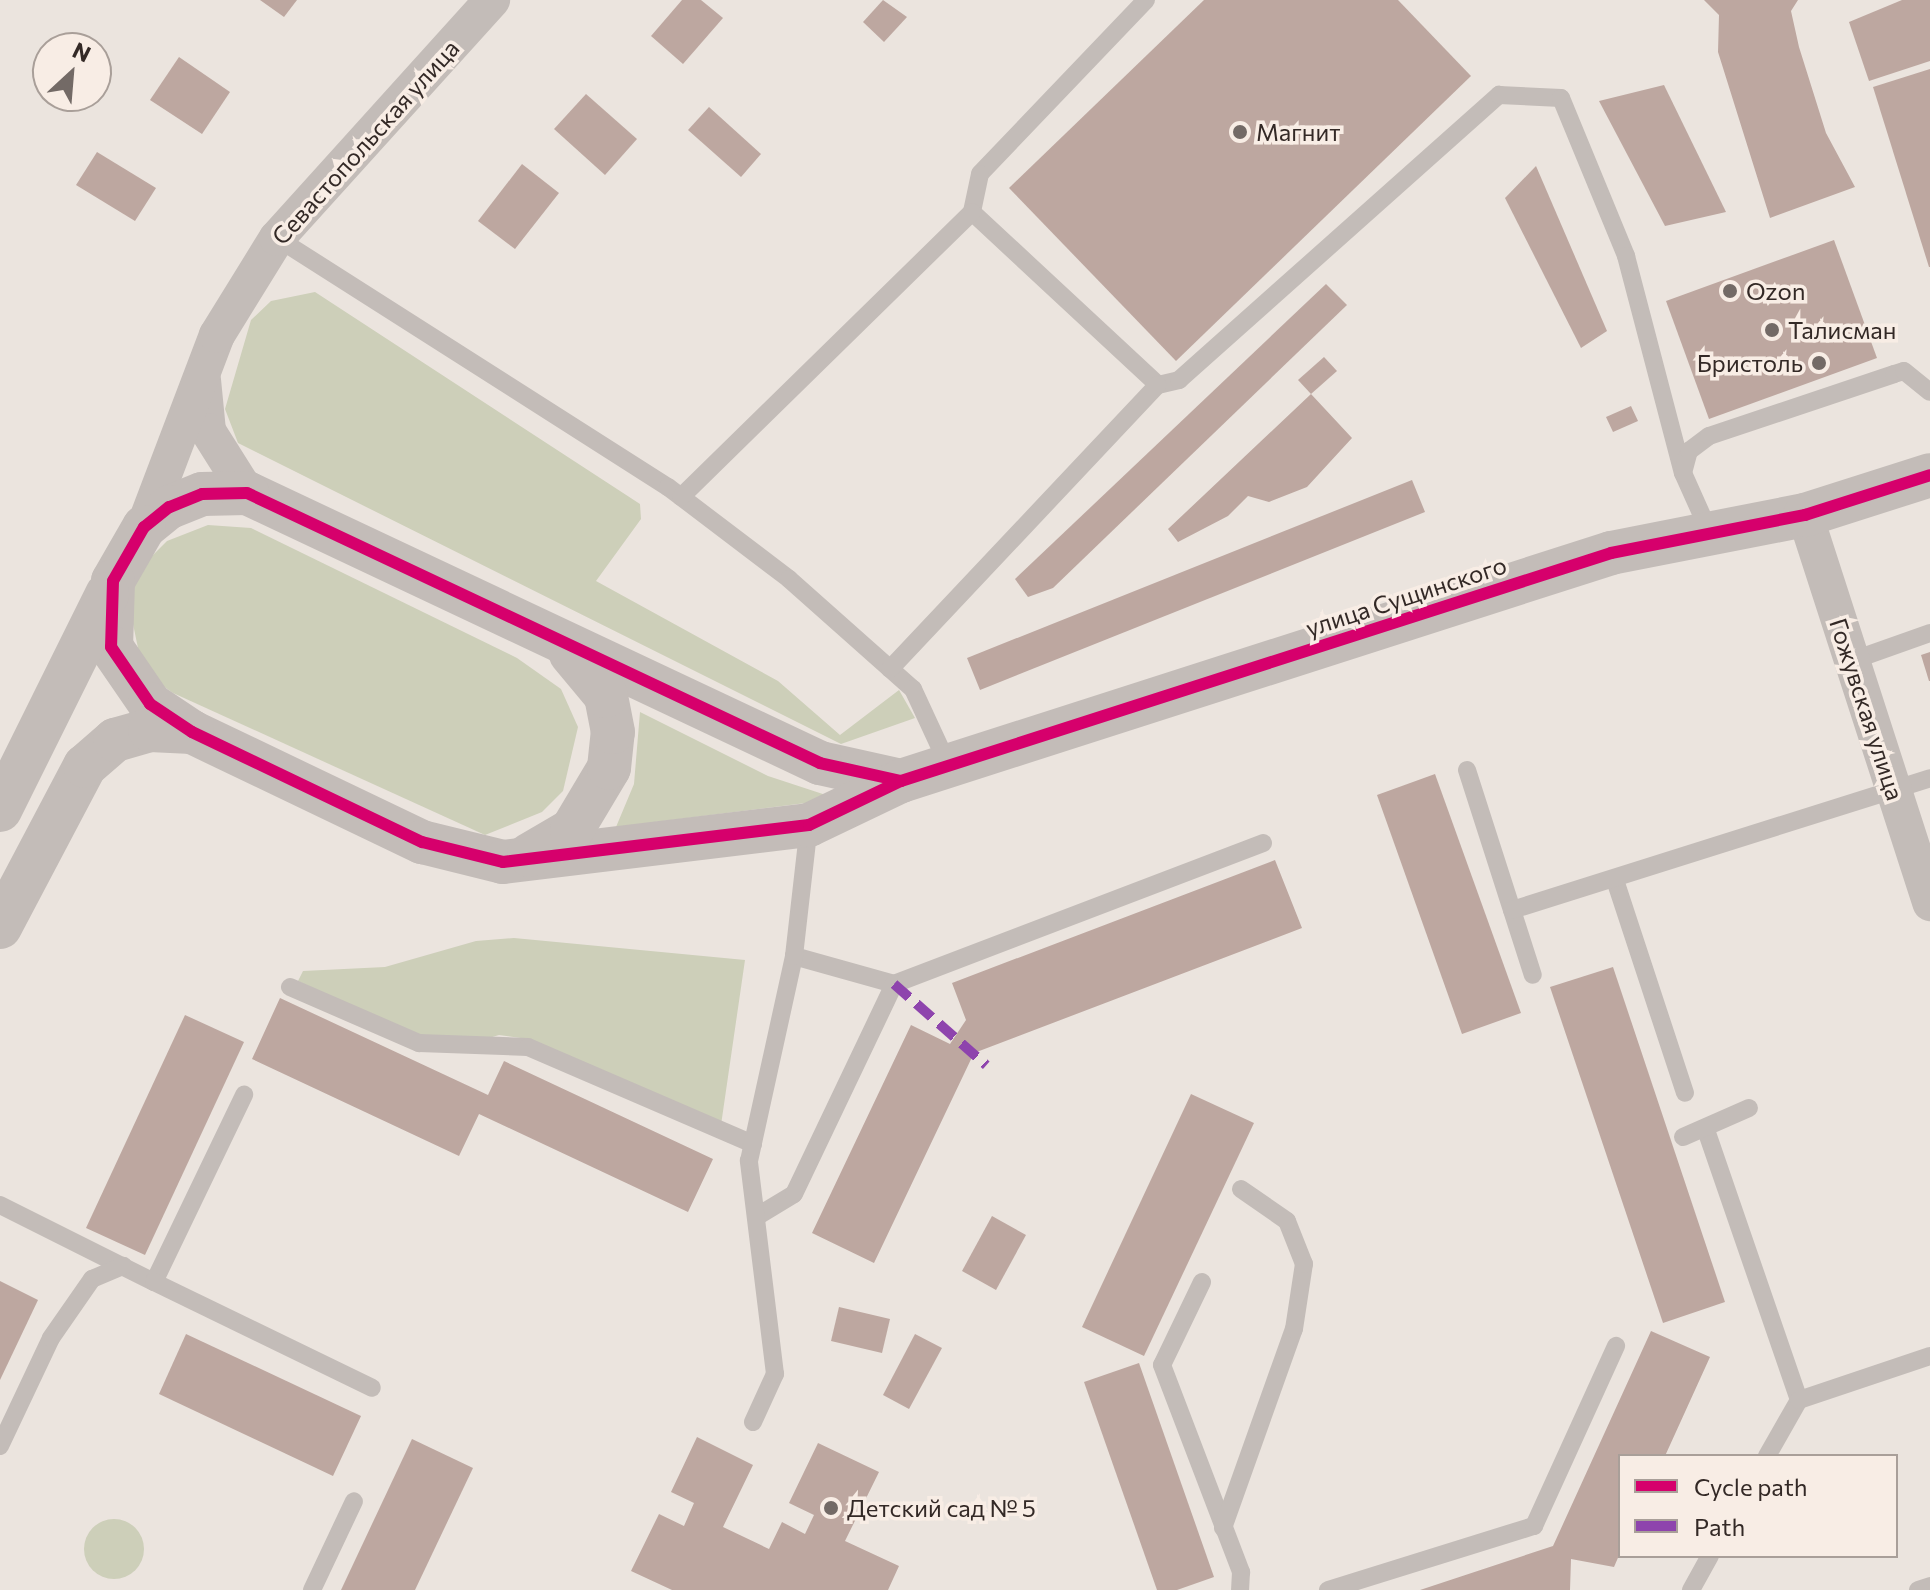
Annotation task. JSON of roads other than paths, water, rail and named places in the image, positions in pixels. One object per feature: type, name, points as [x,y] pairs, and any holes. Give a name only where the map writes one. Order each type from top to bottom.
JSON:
[{"type":"street","name":"Севастопольская улица","points":[[144,527],[217,335],[277,238],[492,0]]},
{"type":"street","points":[[202,374],[208,431],[247,493]]},
{"type":"street","name":"улица Сущинского","points":[[503,862],[809,825],[901,781],[1611,553],[1708,529],[1805,515],[1930,475]]},
{"type":"street","points":[[0,810],[113,581],[144,527],[202,494],[247,493],[552,640],[820,763],[901,781]]},
{"type":"street","name":"Гожувская улица","points":[[1805,515],[1930,903]]},
{"type":"street","points":[[113,581],[111,647],[125,675],[150,704],[192,732],[422,842],[503,862],[572,830],[609,768],[613,732],[606,696],[587,667],[552,640]]},
{"type":"street","points":[[0,927],[85,766],[115,740],[150,730],[192,732]]},
{"type":"lane","points":[[681,497],[972,212],[980,174],[1146,0]]},
{"type":"lane","points":[[890,669],[1158,385],[1179,380],[1499,95],[1561,98],[1626,256],[1683,473],[1708,529]]},
{"type":"lane","points":[[972,212],[1158,385]]},
{"type":"lane","points":[[277,238],[681,497],[913,689],[949,767]]},
{"type":"lane","points":[[1683,473],[1689,451],[1709,436],[1894,374],[1904,371],[1930,392]]},
{"type":"lane","points":[[1851,661],[1930,633]]},
{"type":"lane","points":[[1467,770],[1533,975]]},
{"type":"lane","points":[[1512,910],[1615,880],[1930,778]]},
{"type":"lane","points":[[753,1422],[775,1374],[756,1217],[753,1144],[794,956],[809,825]]},
{"type":"lane","points":[[794,956],[894,984],[1263,843]]},
{"type":"lane","points":[[1615,880],[1685,1093]]},
{"type":"lane","points":[[756,1217],[794,1194],[894,984]]},
{"type":"lane","points":[[290,987],[419,1043],[528,1047],[753,1144]]},
{"type":"lane","points":[[154,1282],[244,1095]]},
{"type":"lane","points":[[1683,1137],[1706,1130],[1749,1108]]},
{"type":"lane","points":[[1706,1130],[1799,1400]]},
{"type":"lane","points":[[1223,1528],[1294,1329],[1304,1264],[1287,1221],[1241,1189]]},
{"type":"lane","points":[[0,1205],[372,1388]]},
{"type":"lane","points":[[0,1446],[51,1338],[92,1279],[123,1266]]},
{"type":"lane","points":[[1202,1282],[1162,1365],[1241,1572],[1240,1590]]},
{"type":"lane","points":[[1328,1590],[1534,1526],[1616,1346]]},
{"type":"lane","points":[[1768,1454],[1799,1400],[1930,1356]]},
{"type":"lane","points":[[312,1590],[354,1501]]},
{"type":"lane","points":[[1691,1590],[1709,1558]]},
{"type":"lane","points":[[1918,1590],[1930,1586]]},
{"type":"place","name":"Магнит","points":[[1240,132]]},
{"type":"place","name":"Ozon","points":[[1730,291]]},
{"type":"place","name":"Талисман","points":[[1772,330]]},
{"type":"place","name":"Бристоль","points":[[1819,363]]},
{"type":"place","name":"Детский сад № 5","points":[[831,1508]]}]
